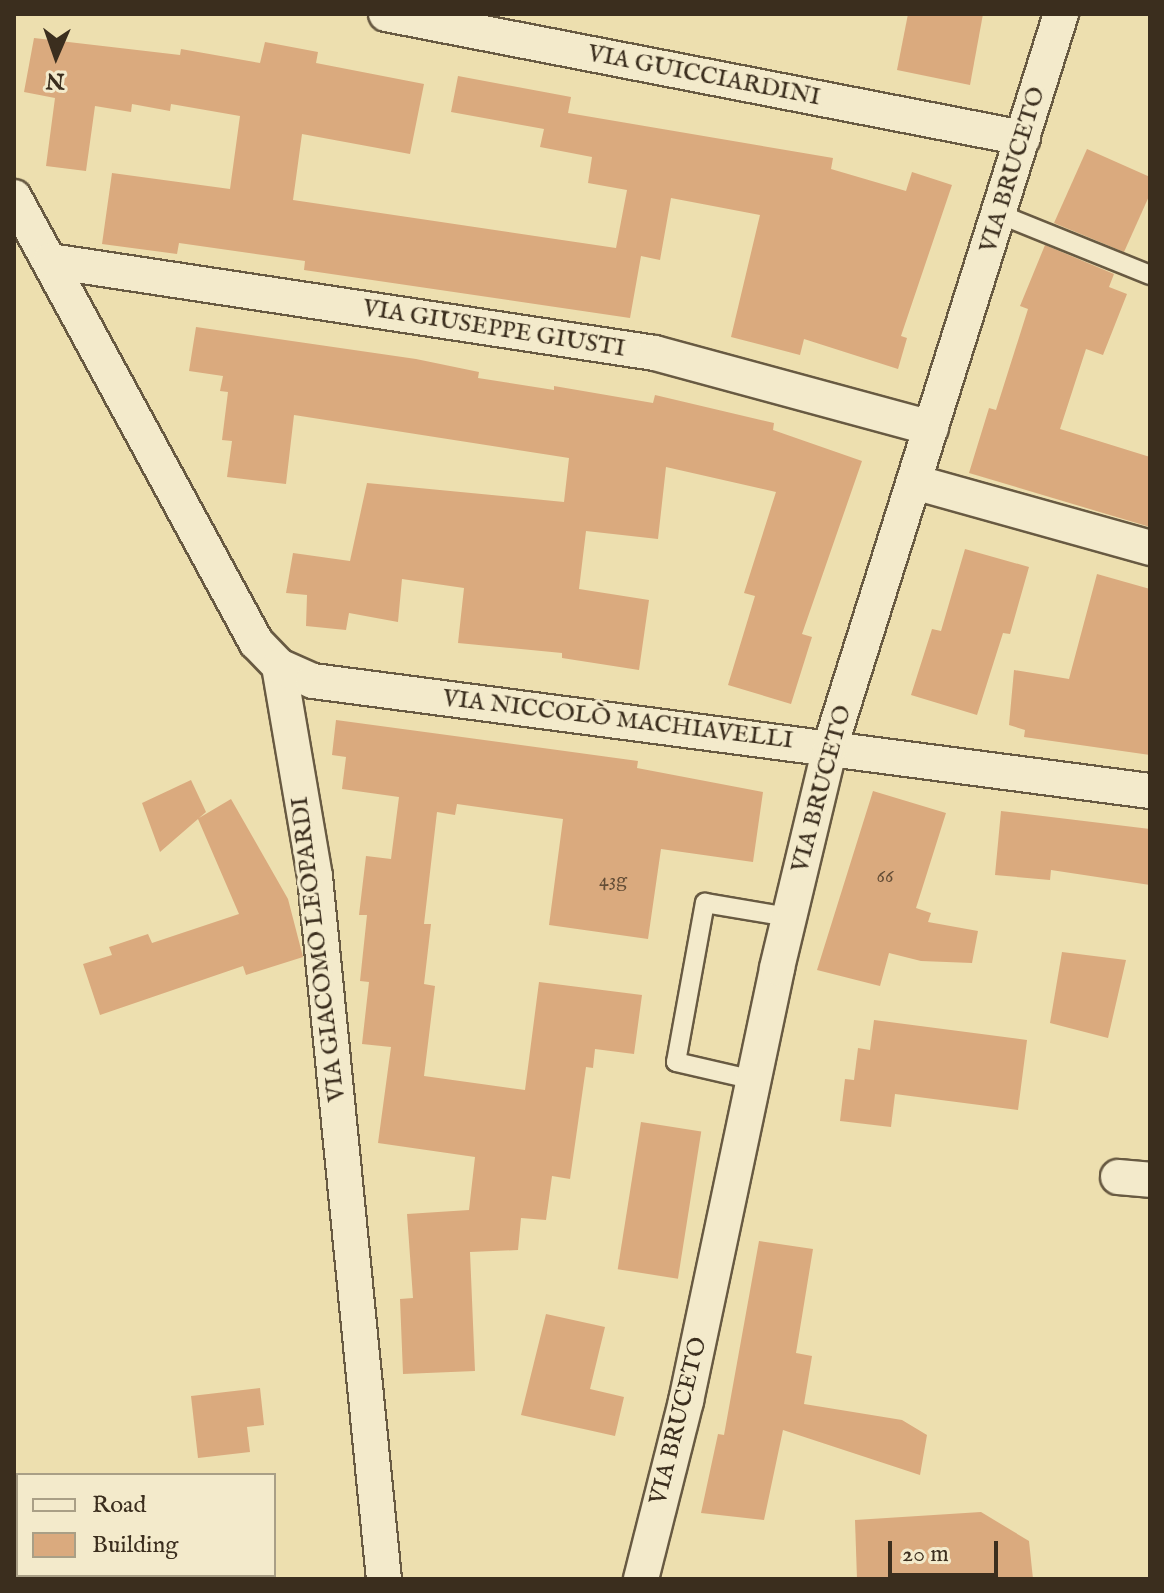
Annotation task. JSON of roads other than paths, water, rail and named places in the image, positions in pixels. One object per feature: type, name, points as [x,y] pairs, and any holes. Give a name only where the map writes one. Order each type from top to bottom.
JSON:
[{"type":"street","name":"VIA GUICCIARDINI","points":[[386,14],[1023,138]]},
{"type":"street","name":"VIA BRUCETO","points":[[641,1579],[686,1401],[789,917],[830,747],[1061,14]]},
{"type":"street","points":[[14,197],[256,642],[279,666]]},
{"type":"street","name":"VIA GIUSEPPE GIUSTI","points":[[50,261],[655,353],[931,428]]},
{"type":"street","points":[[914,482],[1150,548]]},
{"type":"street","name":"VIA NICCOLÒ MACHIAVELLI","points":[[279,666],[313,681],[1150,791]]},
{"type":"street","name":"VIA GIACOMO LEOPARDI","points":[[279,666],[315,877],[384,1579]]},
{"type":"lane","points":[[999,214],[1150,275]]},
{"type":"lane","points":[[754,1080],[676,1062],[705,903],[789,917]]}]
